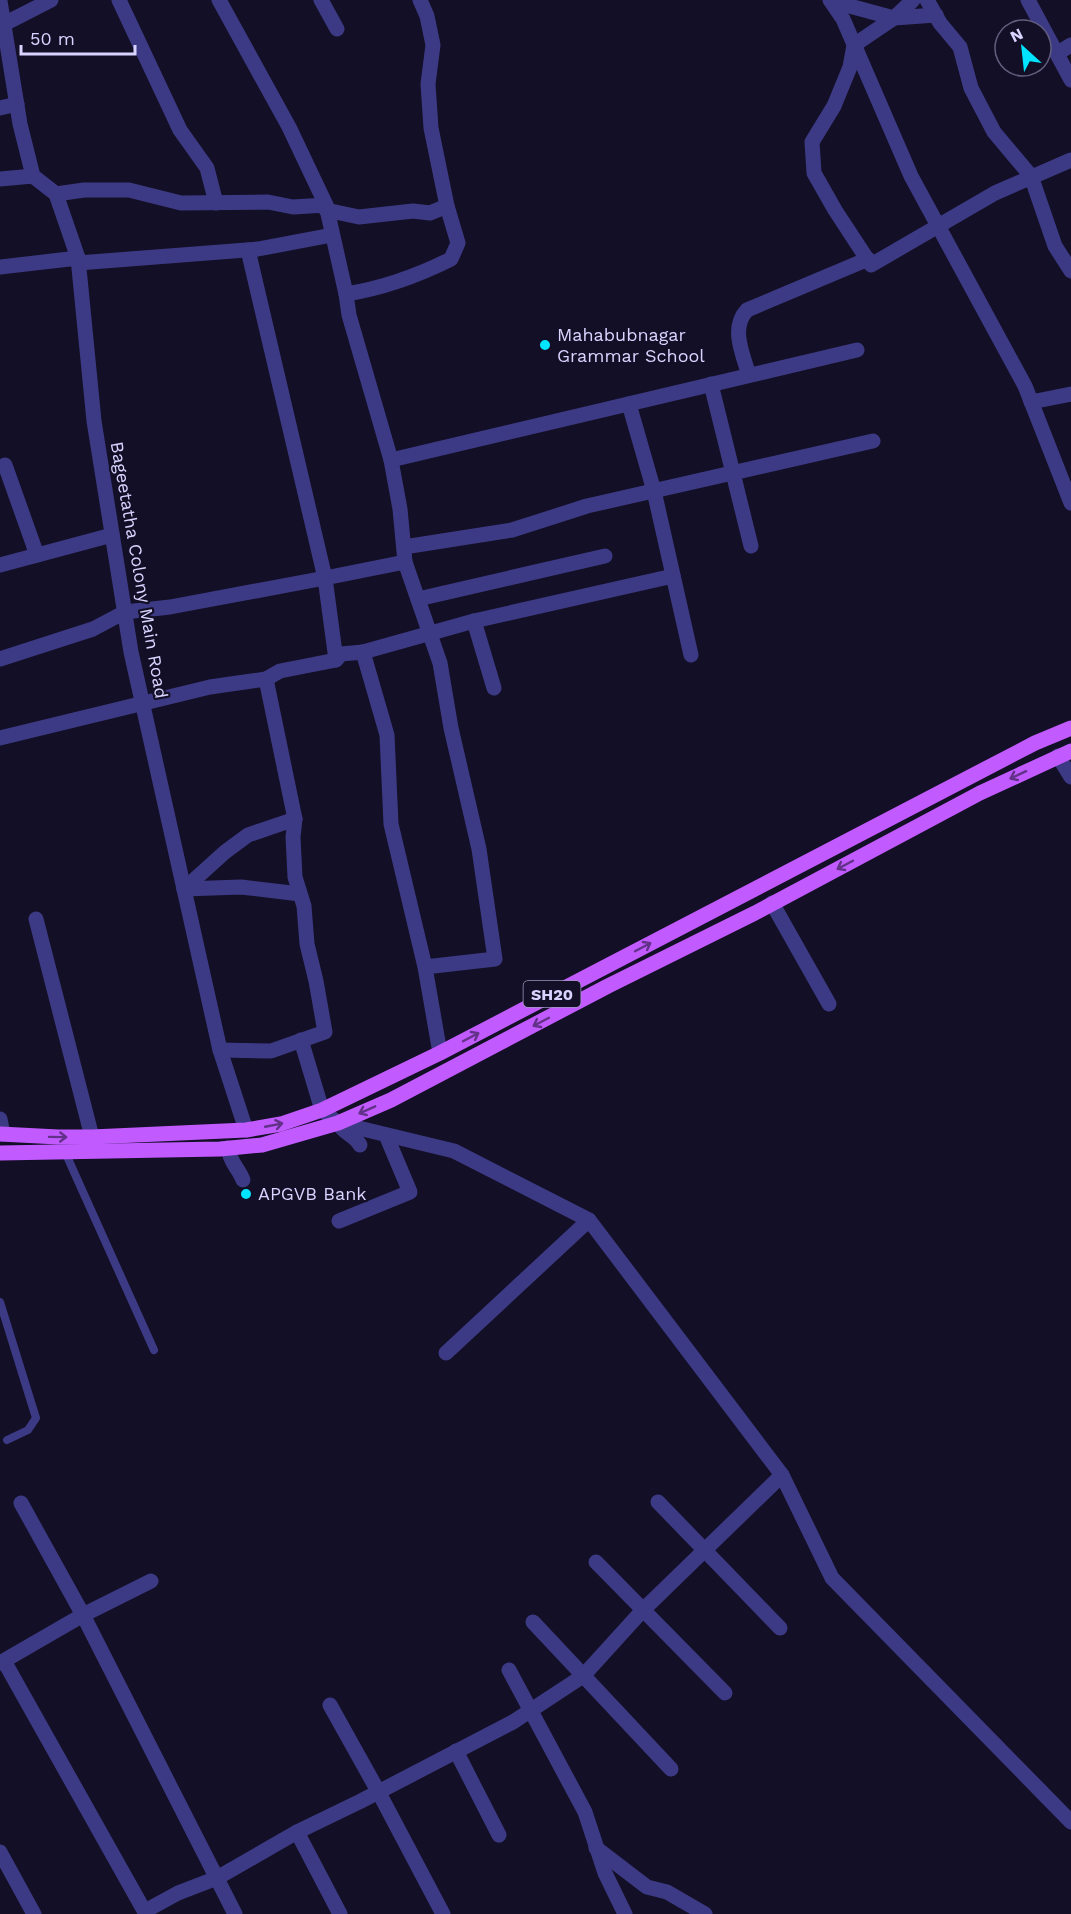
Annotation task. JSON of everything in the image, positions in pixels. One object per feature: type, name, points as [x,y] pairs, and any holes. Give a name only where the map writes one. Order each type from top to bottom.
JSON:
[{"type":"main road","name":"SH20","points":[[1,1129],[92,1137],[246,1130],[281,1124],[322,1110],[440,1053],[825,852],[1035,744],[1071,728]]},
{"type":"main road","name":"SH20","points":[[0,1153],[228,1148],[262,1145],[338,1123],[391,1100],[970,799],[1064,754]]},
{"type":"street","points":[[4,24],[51,0]]},
{"type":"street","points":[[119,0],[180,130],[207,168],[216,203]]},
{"type":"street","points":[[219,0],[289,127],[326,208],[349,315],[391,460],[400,508],[405,555],[440,663],[451,728],[479,849],[495,959],[425,968]]},
{"type":"street","points":[[321,0],[337,29]]},
{"type":"street","points":[[346,294],[373,290],[420,275],[451,259],[458,243],[447,206],[431,128],[428,84],[433,45],[427,16],[420,0]]},
{"type":"street","points":[[913,0],[894,18],[854,45],[850,67],[834,106],[812,142],[814,173],[872,265],[995,193],[1071,160]]},
{"type":"street","points":[[927,0],[960,47],[971,88],[994,132],[1031,176],[1055,246],[1071,271]]},
{"type":"street","points":[[1028,0],[1064,49],[1071,81]]},
{"type":"street","points":[[0,1],[17,104],[33,176],[56,194],[84,190],[129,189],[181,203],[268,202],[293,207],[326,208],[359,217],[413,211],[430,213],[447,206]]},
{"type":"street","points":[[831,1],[894,18],[936,15]]},
{"type":"street","points":[[831,1],[843,19],[911,176],[1025,386],[1071,503]]},
{"type":"street","points":[[0,108],[17,104]]},
{"type":"street","points":[[0,179],[33,176]]},
{"type":"street","name":"Bageetatha Colony Main Road","points":[[56,194],[78,261],[94,421],[125,612],[143,703],[220,1050],[246,1130]]},
{"type":"street","points":[[0,267],[248,250],[332,235]]},
{"type":"street","points":[[248,250],[325,578],[336,660]]},
{"type":"street","points":[[749,375],[738,337],[739,324],[747,310],[868,259]]},
{"type":"street","points":[[391,460],[857,350]]},
{"type":"street","points":[[711,384],[751,546]]},
{"type":"street","points":[[1031,402],[1071,394]]},
{"type":"street","points":[[629,404],[654,491],[691,655]]},
{"type":"street","points":[[0,659],[93,629],[125,612],[170,607],[325,578],[405,555],[512,530],[587,506],[733,475],[873,441]]},
{"type":"street","points":[[5,465],[37,555]]},
{"type":"street","points":[[0,565],[112,535]]},
{"type":"street","points":[[418,599],[605,556]]},
{"type":"street","points":[[0,738],[210,687],[266,679],[280,670],[336,660],[341,654],[363,652],[474,621],[673,576]]},
{"type":"street","points":[[474,621],[494,688]]},
{"type":"street","points":[[363,652],[387,735],[391,824],[425,968],[440,1053]]},
{"type":"street","points":[[220,1050],[271,1051],[325,1032],[307,944],[304,906],[295,877],[293,837],[295,819],[266,679]]},
{"type":"street","points":[[1064,754],[1071,777]]},
{"type":"street","points":[[184,889],[225,852],[248,835],[295,819]]},
{"type":"street","points":[[184,889],[241,887],[300,894]]},
{"type":"street","points":[[772,903],[830,1004]]},
{"type":"street","points":[[36,919],[92,1137]]},
{"type":"street","points":[[301,1040],[322,1110],[347,1134],[357,1138],[360,1145]]},
{"type":"street","points":[[338,1123],[454,1151],[589,1220],[782,1475],[832,1578],[1071,1822]]},
{"type":"street","points":[[339,1221],[410,1192],[386,1135]]},
{"type":"street","points":[[228,1148],[230,1158],[243,1180]]},
{"type":"street","points":[[446,1353],[589,1220]]},
{"type":"street","points":[[151,1581],[83,1615],[2,1662],[145,1912],[178,1893],[217,1878],[297,1832],[513,1722],[583,1676],[642,1611],[782,1475]]},
{"type":"street","points":[[658,1502],[780,1628]]},
{"type":"street","points":[[21,1503],[83,1615],[235,1914]]},
{"type":"street","points":[[596,1562],[724,1693]]},
{"type":"street","points":[[533,1622],[671,1769]]},
{"type":"street","points":[[509,1670],[585,1812],[605,1873],[625,1914]]},
{"type":"street","points":[[330,1705],[443,1914]]},
{"type":"street","points":[[456,1751],[499,1835]]},
{"type":"street","points":[[297,1832],[340,1914]]},
{"type":"street","points":[[597,1848],[647,1887],[667,1892],[705,1914]]},
{"type":"street","points":[[0,1852],[34,1914]]},
{"type":"lane","points":[[65,1152],[154,1350]]},
{"type":"lane","points":[[0,1302],[36,1418],[28,1430],[7,1440]]},
{"type":"place","name":"Mahabubnagar Grammar School","points":[[545,345]]},
{"type":"place","name":"APGVB Bank","points":[[246,1194]]}]
